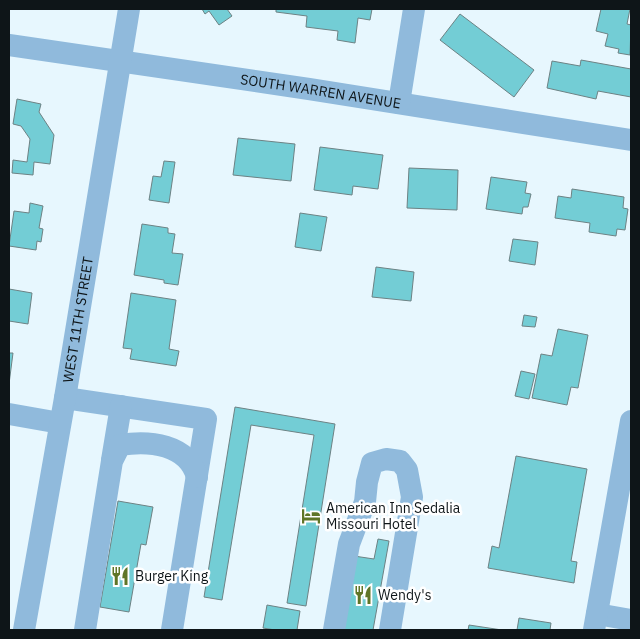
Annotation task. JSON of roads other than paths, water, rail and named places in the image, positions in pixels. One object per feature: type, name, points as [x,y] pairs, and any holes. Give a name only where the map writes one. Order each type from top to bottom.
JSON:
[{"type":"street","name":"WEST 11TH STREET","points":[[24,630],[65,398],[129,9]]},
{"type":"street","points":[[399,103],[414,9]]},
{"type":"street","name":"SOUTH WARREN AVENUE","points":[[9,45],[120,60],[631,140]]},
{"type":"street","points":[[65,398],[206,419],[172,630]]},
{"type":"street","points":[[85,630],[121,406]]},
{"type":"street","points":[[9,414],[60,423]]},
{"type":"street","points":[[631,420],[596,622],[631,620]]},
{"type":"street","points":[[112,461],[120,445],[137,442],[158,444],[174,448],[194,468],[197,477]]},
{"type":"street","points":[[334,630],[349,544],[365,502],[367,482],[372,464],[386,459],[400,461],[407,470],[412,497],[390,630]]},
{"type":"place","name":"American Inn Sedalia Missouri Hotel","points":[[311,516]]},
{"type":"place","name":"Burger King","points":[[120,576]]},
{"type":"place","name":"Wendy's","points":[[363,595]]}]
